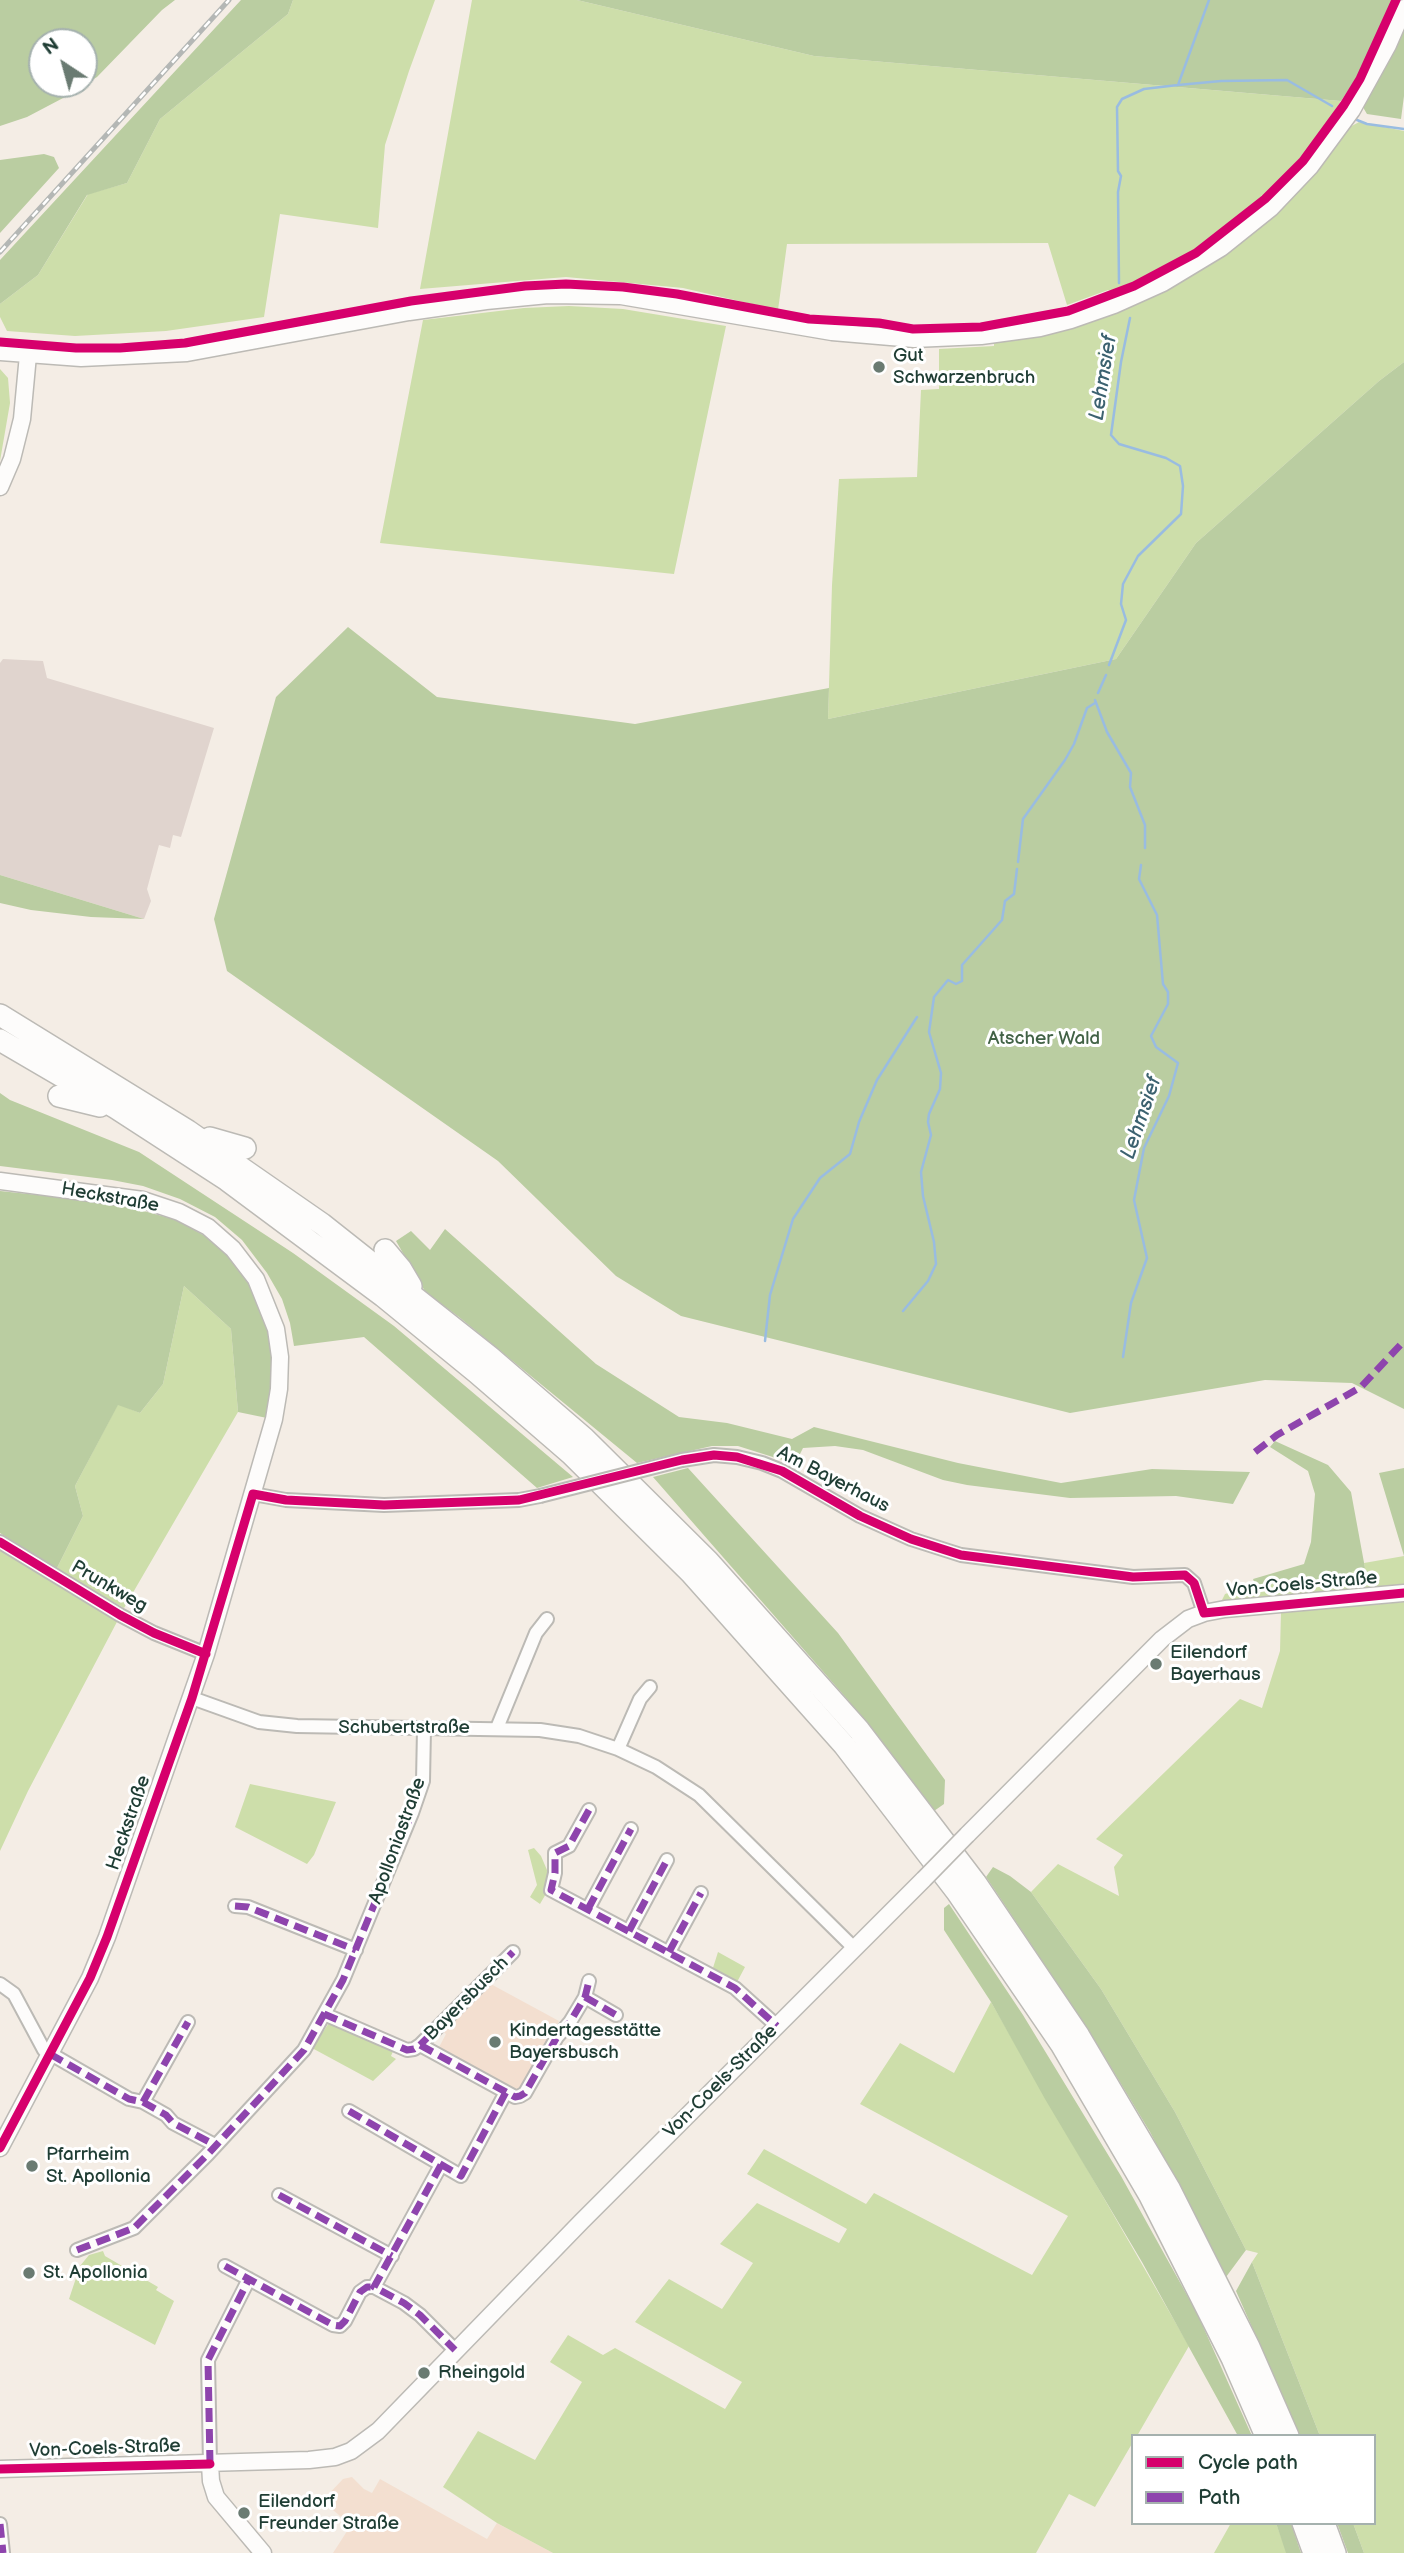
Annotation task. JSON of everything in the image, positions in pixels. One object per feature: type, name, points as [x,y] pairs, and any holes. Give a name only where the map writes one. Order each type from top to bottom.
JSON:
[{"type":"highway","points":[[0,1015],[188,1131],[323,1224],[584,1438],[708,1562],[876,1752],[975,1882],[1079,2036],[1169,2188],[1249,2347],[1287,2434]]},
{"type":"highway","points":[[0,1040],[116,1108],[227,1180],[407,1315],[570,1454],[691,1573],[844,1745],[957,1892],[1061,2044],[1150,2196],[1232,2358],[1265,2434]]},
{"type":"highway","points":[[59,1096],[116,1108]]},
{"type":"highway","points":[[188,1131],[244,1148]]},
{"type":"highway","points":[[385,1250],[401,1269],[419,1300]]},
{"type":"highway","points":[[1304,2525],[1314,2553]]},
{"type":"highway","points":[[1325,2525],[1335,2553]]},
{"type":"main road","points":[[0,352],[81,358],[187,353],[409,312],[548,295],[621,296],[832,332],[914,339],[981,336],[1071,320],[1137,296],[1192,267],[1221,248],[1271,208],[1316,160],[1352,110],[1368,84],[1404,8]]},
{"type":"main road","points":[[0,487],[12,459],[22,419],[29,355]]},
{"type":"main road","name":"Heckstraße","points":[[0,1181],[143,1200],[178,1212],[208,1227],[233,1249],[256,1279],[276,1329],[280,1357],[275,1419],[192,1698],[90,1978],[0,2148]]},
{"type":"main road","name":"Von-Coels-Straße","points":[[0,2469],[323,2459],[351,2451],[378,2431],[455,2350],[1162,1639],[1188,1619],[1204,1613],[1404,1593]]},
{"type":"main road","points":[[210,2464],[216,2497],[263,2553]]},
{"type":"street","name":"Am Bayerhaus","points":[[253,1494],[286,1500],[384,1505],[519,1500],[682,1460],[714,1455],[762,1463],[782,1471],[860,1516],[911,1539],[961,1555],[1133,1577],[1185,1575],[1194,1583],[1204,1613]]},
{"type":"street","name":"Prunkweg","points":[[0,1542],[120,1615],[154,1633],[206,1654]]},
{"type":"street","points":[[497,1728],[536,1633],[547,1619]]},
{"type":"street","points":[[618,1749],[640,1699],[650,1686]]},
{"type":"street","name":"Schubertstraße","points":[[192,1698],[260,1722],[297,1726],[497,1728],[553,1732],[618,1749],[656,1767],[699,1795],[854,1948]]},
{"type":"street","name":"Apolloniastraße","points":[[76,2250],[134,2228],[304,2050],[356,1950],[412,1813],[423,1781],[424,1729]]},
{"type":"street","points":[[589,1810],[569,1846],[555,1853],[555,1873],[551,1889],[735,1988],[777,2026]]},
{"type":"street","points":[[587,1909],[631,1829]]},
{"type":"street","points":[[629,1931],[667,1860]]},
{"type":"street","points":[[669,1952],[701,1893]]},
{"type":"street","points":[[235,1906],[248,1907],[356,1950]]},
{"type":"street","name":"Bayersbusch","points":[[420,2045],[513,1952]]},
{"type":"street","points":[[324,2014],[407,2050],[420,2045],[515,2097],[525,2093],[557,2038],[570,2022],[584,1997],[589,1981]]},
{"type":"street","points":[[0,1984],[14,1994],[44,2050],[129,2099],[143,2102],[166,2115],[173,2123],[215,2145]]},
{"type":"street","points":[[584,1997],[616,2015]]},
{"type":"street","points":[[143,2102],[188,2022]]},
{"type":"street","points":[[349,2112],[461,2176],[506,2092]]},
{"type":"street","points":[[374,2287],[441,2165]]},
{"type":"street","points":[[279,2195],[392,2256]]},
{"type":"street","points":[[225,2266],[333,2325],[340,2326],[360,2292],[367,2287],[374,2287],[420,2315],[455,2350]]},
{"type":"street","points":[[210,2464],[208,2360],[249,2279]]},
{"type":"street","points":[[0,2524],[3,2553]]},
{"type":"shaded area","points":[[3,659],[43,661],[47,678],[214,728],[181,837],[173,835],[170,848],[159,845],[147,889],[151,901],[144,919],[0,875],[0,663]]},
{"type":"shaded area","name":"Kindertagesstätte Bayersbusch","points":[[487,1982],[559,2021],[522,2089],[515,2091],[437,2051],[446,2034],[440,2029]]},
{"type":"shaded area","points":[[352,2477],[372,2493],[380,2479],[487,2539],[497,2523],[553,2553],[333,2553],[351,2525],[322,2501],[343,2479]]},
{"type":"green space","points":[[0,0],[175,0],[98,76],[98,28],[28,28],[28,98],[63,98],[27,117],[0,126]]},
{"type":"green space","points":[[241,0],[293,0],[288,14],[160,119],[127,183],[87,195],[38,275],[0,304],[0,260]]},
{"type":"green space","points":[[293,0],[435,0],[385,145],[378,228],[280,214],[264,317],[166,331],[75,336],[7,331],[0,317],[0,304],[38,275],[88,194],[127,183],[160,119],[288,14]]},
{"type":"green space","points":[[472,0],[577,0],[814,56],[1341,101],[1313,144],[1263,197],[1232,224],[1194,250],[1156,271],[1113,291],[1108,290],[1067,305],[1048,243],[787,244],[778,310],[683,288],[566,277],[420,289]]},
{"type":"green space","points":[[577,0],[1392,0],[1357,77],[1341,101],[814,56]]},
{"type":"green space","points":[[1404,26],[1404,96],[1401,119],[1367,114],[1364,104]]},
{"type":"green space","points":[[1359,122],[1404,131],[1404,362],[1196,543],[1116,659],[828,719],[832,585],[839,479],[917,477],[921,390],[939,389],[939,349],[994,346],[994,342],[1204,267],[1348,128]]},
{"type":"green space","points":[[44,154],[54,157],[59,168],[0,233],[0,160]]},
{"type":"green space","points":[[569,306],[623,309],[726,326],[674,574],[380,543],[423,320],[524,308]]},
{"type":"green space","name":"Atscher Wald","points":[[1404,362],[1404,1409],[1352,1383],[1265,1380],[1070,1413],[681,1316],[616,1276],[498,1161],[227,971],[214,919],[276,697],[348,627],[437,697],[635,724],[829,688],[828,719],[1116,659],[1196,543]]},
{"type":"green space","points":[[0,369],[8,378],[10,403],[0,461]]},
{"type":"green space","points":[[0,875],[144,919],[91,917],[31,910],[0,903]]},
{"type":"green space","points":[[0,1093],[10,1100],[139,1152],[293,1253],[394,1326],[573,1477],[537,1488],[364,1337],[294,1346],[282,1299],[267,1273],[242,1240],[215,1217],[180,1199],[143,1186],[0,1166]]},
{"type":"green space","points":[[0,1191],[114,1203],[177,1220],[205,1236],[229,1257],[249,1282],[269,1331],[273,1349],[272,1388],[267,1418],[238,1412],[231,1329],[184,1286],[163,1384],[140,1413],[118,1405],[75,1486],[83,1516],[56,1570],[0,1533]]},
{"type":"green space","points":[[445,1229],[596,1364],[679,1417],[727,1423],[792,1439],[814,1427],[958,1463],[1061,1483],[1152,1469],[1250,1472],[1233,1504],[1176,1496],[1070,1498],[967,1485],[943,1480],[863,1450],[835,1446],[803,1448],[795,1464],[738,1446],[712,1446],[637,1463],[426,1293],[396,1241],[411,1231],[430,1250]]},
{"type":"green space","points":[[184,1286],[231,1329],[238,1412],[124,1608],[56,1570],[83,1516],[75,1486],[118,1404],[140,1413],[163,1384]]},
{"type":"green space","points":[[1275,1441],[1328,1465],[1351,1492],[1365,1568],[1307,1585],[1255,1584],[1253,1579],[1304,1564],[1311,1542],[1315,1494],[1308,1471],[1270,1447]]},
{"type":"green space","points":[[688,1468],[838,1633],[945,1780],[944,1804],[934,1811],[847,1699],[653,1477]]},
{"type":"green space","points":[[1404,1468],[1404,1556],[1379,1473]]},
{"type":"green space","points":[[0,1547],[119,1618],[28,1791],[0,1851]]},
{"type":"green space","points":[[1404,1556],[1404,1585],[1221,1602],[1225,1594],[1255,1584],[1307,1585],[1365,1568],[1364,1563]]},
{"type":"green space","points":[[1404,1602],[1404,2553],[1364,2553],[1354,2525],[1376,2525],[1376,2434],[1319,2434],[1252,2262],[1258,2253],[1246,2250],[1175,2112],[1101,1989],[1031,1892],[1058,1864],[1119,1896],[1114,1867],[1123,1855],[1096,1839],[1240,1699],[1262,1708],[1280,1651],[1281,1612]]},
{"type":"green space","points":[[250,1784],[336,1802],[314,1855],[307,1864],[235,1827]]},
{"type":"green space","points":[[534,1848],[541,1856],[550,1877],[547,1892],[540,1904],[530,1897],[537,1885],[528,1850]]},
{"type":"green space","points":[[993,1867],[1031,1892],[1101,1989],[1175,2112],[1246,2250],[1226,2277],[1150,2132],[1089,2031],[986,1877]]},
{"type":"green space","points":[[949,1904],[1023,2015],[1121,2176],[1197,2313],[1251,2434],[1237,2434],[1142,2262],[991,2002],[944,1930],[944,1908]]},
{"type":"green space","points":[[718,1952],[745,1967],[736,1984],[712,1971]]},
{"type":"green space","points":[[991,2002],[1189,2346],[1138,2434],[1131,2434],[1131,2445],[1095,2507],[1069,2494],[1036,2553],[553,2553],[497,2523],[443,2487],[478,2431],[535,2460],[582,2382],[550,2362],[568,2335],[603,2355],[615,2348],[725,2409],[742,2382],[635,2322],[669,2279],[722,2309],[753,2263],[720,2244],[757,2203],[839,2243],[847,2229],[747,2174],[764,2149],[866,2204],[874,2193],[1032,2275],[1068,2216],[860,2104],[900,2043],[954,2073]]},
{"type":"green space","points":[[329,2023],[394,2049],[391,2056],[396,2059],[373,2081],[312,2048]]},
{"type":"green space","points":[[103,2251],[105,2256],[158,2287],[156,2290],[174,2301],[155,2345],[69,2299],[80,2266],[89,2255]]},
{"type":"green space","points":[[1252,2262],[1319,2434],[1299,2434],[1236,2291]]},
{"type":"green space","points":[[1230,2525],[1277,2525],[1287,2553],[1214,2553]]},
{"type":"green space","points":[[1277,2525],[1292,2525],[1301,2553],[1286,2553]]},
{"type":"green space","points":[[1338,2525],[1354,2525],[1364,2553],[1348,2553]]},
{"type":"waterway","name":"Lehmsief","points":[[1209,0],[1178,85],[1287,80],[1332,106]]},
{"type":"waterway","name":"Lehmsief","points":[[1119,283],[1118,192],[1121,176],[1118,171],[1117,107],[1122,99],[1144,89],[1178,85]]},
{"type":"waterway","name":"Lehmsief","points":[[1357,120],[1404,129]]},
{"type":"waterway","name":"Lehmsief","points":[[1109,665],[1126,620],[1121,604],[1123,584],[1138,556],[1181,514],[1183,486],[1180,466],[1166,458],[1119,444],[1111,435],[1130,318]]},
{"type":"waterway","name":"Lehmsief","points":[[1098,693],[1106,675]]},
{"type":"waterway","name":"Lehmsief","points":[[1095,700],[1107,732],[1131,773],[1130,787],[1145,825],[1145,848]]},
{"type":"waterway","name":"Lehmsief","points":[[1018,862],[1023,819],[1065,760],[1087,708],[1095,703]]},
{"type":"waterway","name":"Lehmsief","points":[[1123,1357],[1131,1303],[1147,1258],[1134,1200],[1144,1148],[1169,1096],[1178,1063],[1156,1047],[1151,1036],[1168,1004],[1168,992],[1163,984],[1157,915],[1139,879],[1141,865]]},
{"type":"waterway","name":"Lehmsief","points":[[903,1311],[928,1281],[936,1264],[921,1172],[931,1135],[929,1114],[940,1089],[941,1073],[929,1032],[934,997],[948,980],[956,984],[962,981],[962,965],[1002,920],[1005,901],[1014,894],[1017,869]]},
{"type":"waterway","points":[[765,1341],[770,1295],[793,1219],[820,1178],[850,1154],[859,1122],[877,1080],[917,1017]]},
{"type":"railway","points":[[0,252],[229,0]]},
{"type":"marked path","points":[[1255,1452],[1277,1435],[1361,1387],[1404,1341]]},
{"type":"marked path","points":[[589,1810],[569,1846],[555,1853],[555,1873],[551,1890],[735,1988],[777,2026]]},
{"type":"marked path","points":[[77,2250],[134,2228],[208,2154],[304,2050],[343,1980],[412,1813]]},
{"type":"marked path","points":[[588,1909],[631,1829]]},
{"type":"marked path","points":[[629,1931],[667,1860]]},
{"type":"marked path","points":[[669,1952],[701,1893]]},
{"type":"marked path","points":[[235,1906],[248,1907],[356,1950]]},
{"type":"marked path","points":[[420,2045],[513,1952]]},
{"type":"marked path","points":[[324,2014],[407,2050],[420,2045],[515,2097],[525,2093],[557,2037],[585,1997],[589,1981]]},
{"type":"marked path","points":[[585,1997],[616,2015]]},
{"type":"marked path","points":[[143,2102],[188,2022]]},
{"type":"marked path","points":[[50,2054],[129,2099],[143,2102],[166,2115],[173,2123],[215,2145]]},
{"type":"marked path","points":[[349,2111],[461,2176],[506,2092]]},
{"type":"marked path","points":[[441,2165],[374,2287],[420,2315],[455,2350]]},
{"type":"marked path","points":[[279,2195],[392,2256]]},
{"type":"marked path","points":[[225,2266],[333,2325],[340,2326],[360,2292],[367,2287],[374,2287]]},
{"type":"marked path","points":[[210,2464],[208,2360],[249,2279]]},
{"type":"marked path","points":[[0,2524],[3,2553]]},
{"type":"cycle path","points":[[0,342],[76,348],[185,343],[411,301],[525,286],[566,284],[623,287],[677,294],[809,319],[879,323],[913,329],[981,327],[1068,311],[1134,286],[1196,253],[1265,199],[1303,161],[1344,105],[1360,79],[1396,0]]},
{"type":"cycle path","points":[[0,2148],[90,1978],[107,1937],[192,1698],[253,1494],[286,1500],[384,1505],[519,1500],[682,1460],[714,1455],[737,1457],[782,1471],[860,1516],[911,1539],[961,1555],[1133,1577],[1185,1575],[1194,1583],[1204,1613],[1404,1593]]},
{"type":"cycle path","points":[[0,1542],[120,1615],[154,1633],[206,1654]]},
{"type":"cycle path","points":[[0,2469],[210,2464]]},
{"type":"place","name":"Gut Schwarzenbruch","points":[[879,367]]},
{"type":"place","name":"Eilendorf Bayerhaus","points":[[1156,1664]]},
{"type":"place","name":"Kindertagesstätte Bayersbusch","points":[[495,2042]]},
{"type":"place","name":"Pfarrheim St. Apollonia","points":[[32,2166]]},
{"type":"place","name":"St. Apollonia","points":[[29,2273]]},
{"type":"place","name":"Rheingold","points":[[424,2373]]},
{"type":"place","name":"Eilendorf Freunder Straße","points":[[244,2513]]}]
